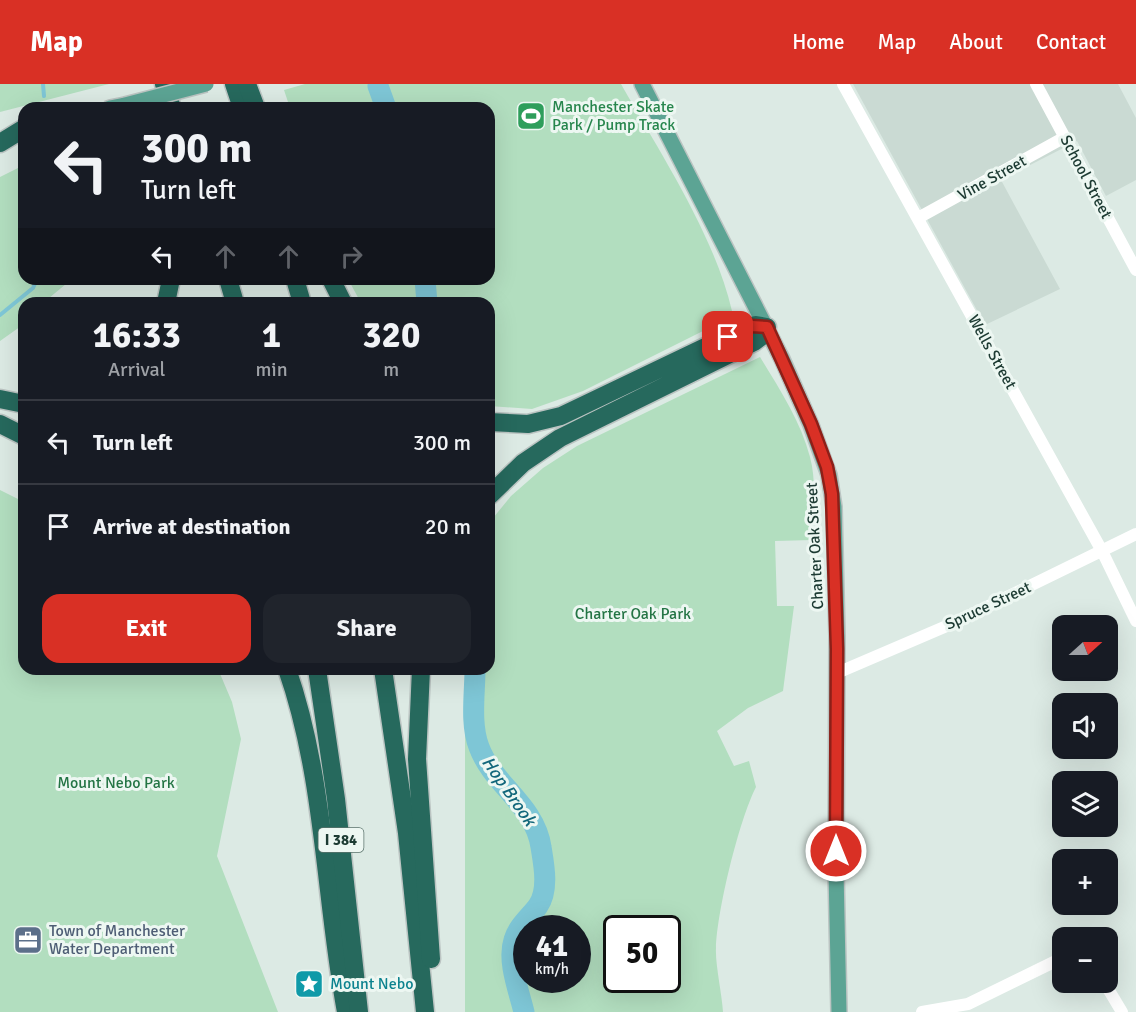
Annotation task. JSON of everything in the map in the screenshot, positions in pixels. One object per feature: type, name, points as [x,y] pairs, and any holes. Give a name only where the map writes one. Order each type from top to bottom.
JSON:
[{"type":"highway","points":[[152,84],[157,102]]},
{"type":"highway","points":[[164,84],[170,102]]},
{"type":"highway","points":[[234,84],[240,102]]},
{"type":"highway","points":[[247,84],[254,102]]},
{"type":"highway","points":[[0,143],[18,132]]},
{"type":"highway","points":[[495,422],[528,424],[561,416],[747,327],[756,325],[767,327],[762,336],[754,342],[560,438],[523,463],[495,490]]},
{"type":"highway","points":[[0,399],[18,403]]},
{"type":"highway","points":[[0,424],[18,433]]},
{"type":"highway","points":[[288,675],[298,706],[309,762],[346,1012]]},
{"type":"highway","name":"I 384","points":[[318,675],[338,809],[359,1012]]},
{"type":"highway","points":[[384,675],[407,832],[425,1012]]},
{"type":"highway","points":[[421,675],[417,759],[430,941],[430,1012]]},
{"type":"main road","points":[[133,102],[206,84]]},
{"type":"main road","name":"Charter Oak Street","points":[[642,84],[767,327],[811,424],[831,485],[837,673],[839,1012]]},
{"type":"main road","points":[[0,135],[18,130]]},
{"type":"street","name":"Wells Street","points":[[843,84],[1102,551],[1136,621]]},
{"type":"street","name":"School Street","points":[[1036,84],[1136,270]]},
{"type":"street","name":"Vine Street","points":[[918,218],[1065,137]]},
{"type":"street","name":"Spruce Street","points":[[837,673],[956,622],[1136,534]]},
{"type":"street","points":[[922,1012],[968,1004],[1052,963]]},
{"type":"street","points":[[1111,993],[1122,1012]]},
{"type":"shaded area","points":[[853,84],[1118,84],[1136,118],[1136,180],[1106,196],[1077,141],[1001,180],[1060,289],[985,325]]},
{"type":"green space","points":[[0,84],[109,84],[39,102],[18,102],[18,107],[0,112]]},
{"type":"green space","points":[[305,84],[621,84],[669,166],[699,224],[724,282],[732,311],[717,324],[583,391],[532,409],[495,406],[495,297],[358,297],[351,285],[495,285],[495,102],[288,102],[284,90]]},
{"type":"green space","points":[[18,168],[18,285],[65,285],[50,297],[18,297],[18,328],[0,341],[0,177]]},
{"type":"green space","name":"Charter Oak Park","points":[[760,357],[782,393],[806,444],[814,488],[812,540],[775,541],[777,606],[794,606],[783,691],[748,708],[717,731],[734,766],[749,761],[756,787],[736,843],[717,932],[716,955],[723,1012],[465,1012],[465,736],[473,675],[495,675],[495,516],[511,496],[543,468],[577,446]]},
{"type":"green space","name":"Mount Nebo Park","points":[[0,490],[18,499],[18,675],[221,675],[232,702],[241,739],[217,856],[278,1012],[0,1012]]},
{"type":"waterway","points":[[43,84],[44,96]]},
{"type":"waterway","name":"Hop Brook","points":[[378,86],[384,102]]},
{"type":"waterway","points":[[22,297],[34,285]]},
{"type":"waterway","name":"Hop Brook","points":[[426,285],[426,297]]},
{"type":"waterway","points":[[0,315],[18,300]]},
{"type":"waterway","name":"Hop Brook","points":[[475,675],[474,719],[479,747],[494,773],[531,819],[541,847],[545,877],[544,893],[538,906],[518,930],[512,948],[515,976],[524,1012]]},
{"type":"place","name":"Manchester Skate Park / Pump Track","points":[[531,116]]},
{"type":"place","name":"Town of Manchester Water Department","points":[[28,940]]},
{"type":"place","name":"Mount Nebo","points":[[309,984]]},
{"type":"route","points":[[728,337],[747,327],[760,325],[767,327],[811,424],[829,475],[834,507],[837,636],[836,851]]}]
